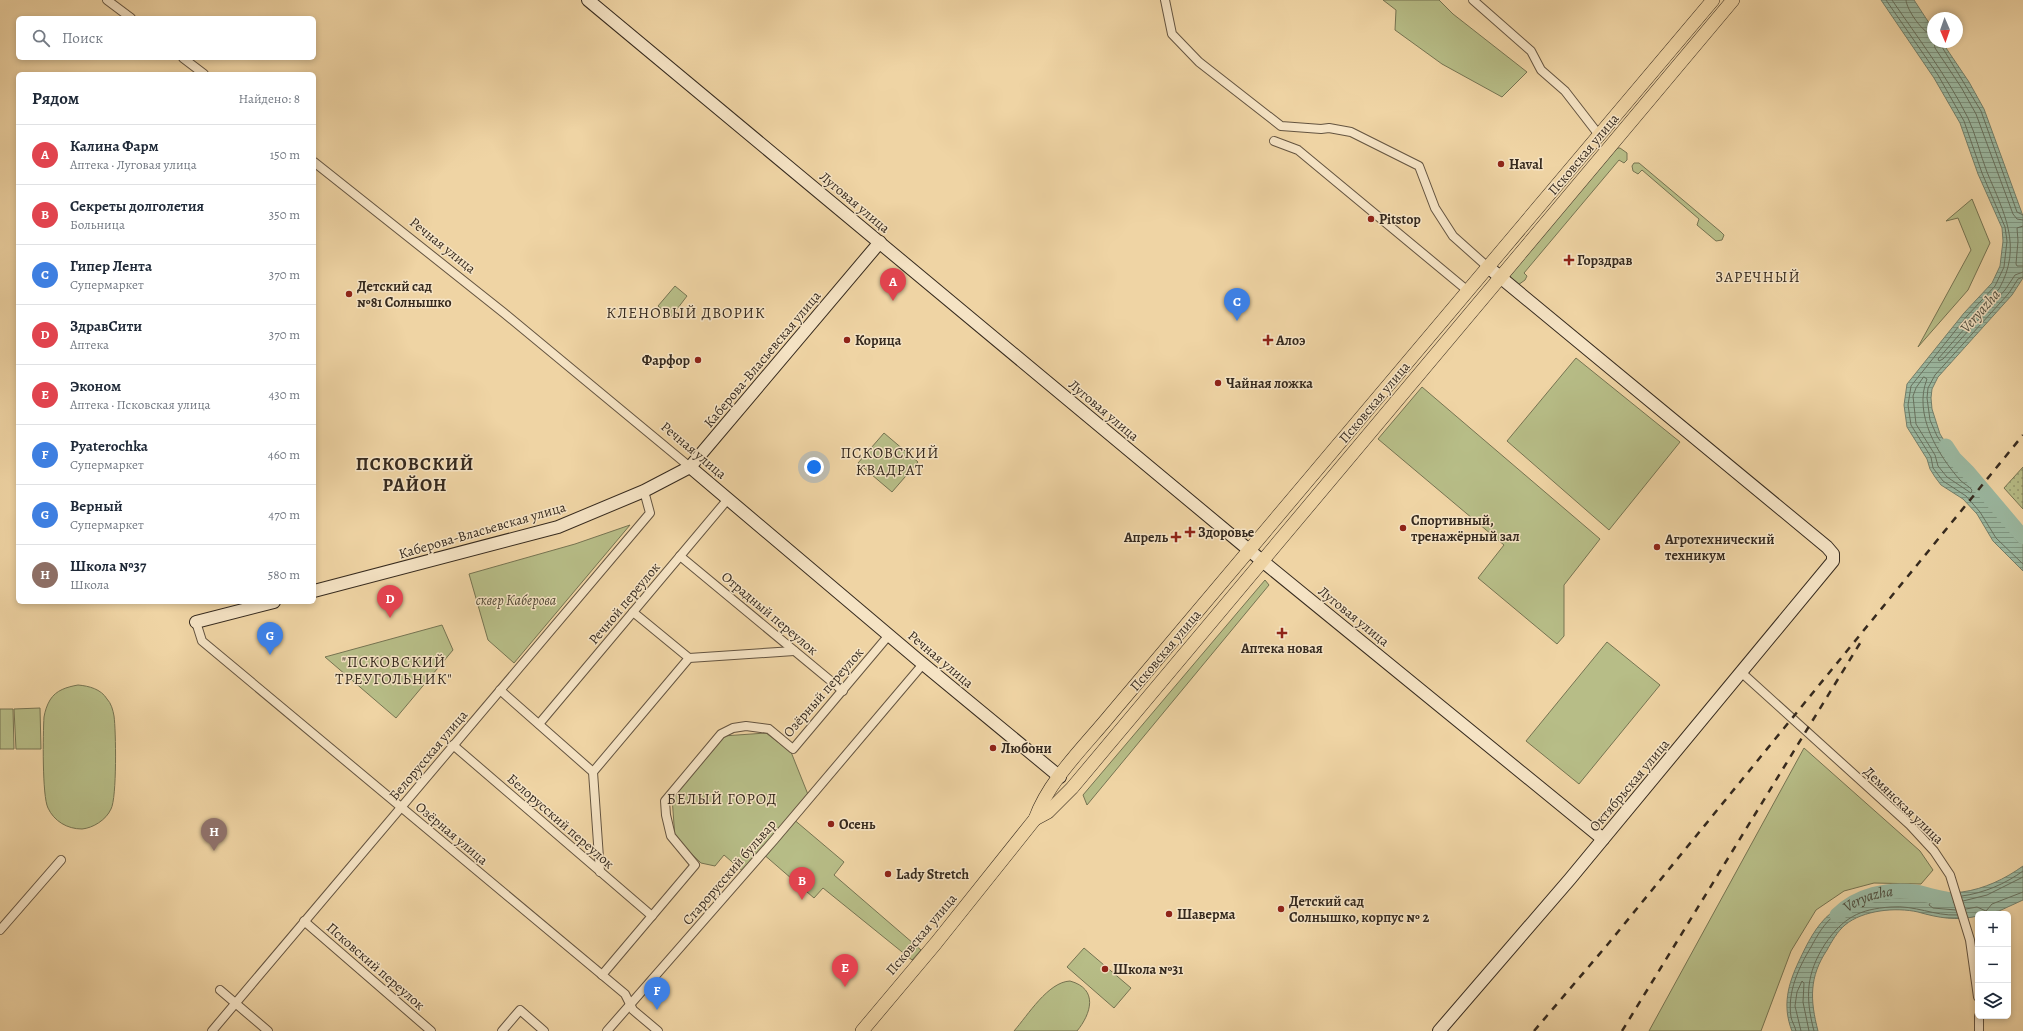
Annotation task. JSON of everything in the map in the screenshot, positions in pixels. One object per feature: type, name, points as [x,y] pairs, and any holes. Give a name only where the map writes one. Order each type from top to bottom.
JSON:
[{"type":"main road","name":"Псковская улица","points":[[862,1031],[936,943],[1035,819],[1040,804],[1111,714],[1713,0]]},
{"type":"main road","name":"Псковская улица","points":[[1035,819],[1048,812],[1068,792],[1261,560],[1733,0]]},
{"type":"main road","points":[[1111,714],[1118,713],[1122,716],[1123,726]]},
{"type":"street","points":[[107,0],[128,16]]},
{"type":"street","name":"Луговая улица","points":[[588,0],[1261,560],[1603,839]]},
{"type":"street","points":[[1165,0],[1172,34],[1198,62],[1281,126],[1321,130],[1329,128],[1351,132],[1419,166],[1435,208],[1453,236],[1500,277]]},
{"type":"street","points":[[1473,0],[1531,51],[1540,70],[1565,91],[1599,135]]},
{"type":"street","points":[[186,60],[201,72]]},
{"type":"street","points":[[1274,141],[1298,150],[1468,291]]},
{"type":"street","name":"Речная улица","points":[[316,164],[504,313],[1060,777]]},
{"type":"street","name":"Каберова-Власьевская улица","points":[[316,591],[558,527],[644,491],[690,467],[880,242]]},
{"type":"street","name":"Октябрьская улица","points":[[1439,1031],[1603,839],[1830,567],[1833,561],[1833,554],[1821,542],[1500,277]]},
{"type":"street","name":"Белорусская улица","points":[[212,1031],[650,513],[644,491]]},
{"type":"street","name":"Речной переулок","points":[[539,724],[728,499]]},
{"type":"street","name":"Отрадный переулок","points":[[680,556],[843,691]]},
{"type":"street","points":[[196,622],[266,604]]},
{"type":"street","points":[[634,612],[690,658],[794,651]]},
{"type":"street","name":"Озёрная улица","points":[[196,622],[202,641],[625,994],[633,1010],[658,1031]]},
{"type":"street","name":"Озёрный переулок","points":[[602,975],[695,866],[671,836],[666,815],[665,800],[697,761],[721,734],[733,728],[746,726],[769,729],[793,749],[889,635]]},
{"type":"street","points":[[593,772],[690,658]]},
{"type":"street","name":"Старорусский бульвар","points":[[607,1031],[769,846],[923,664]]},
{"type":"street","name":"Демянская улица","points":[[1742,673],[1910,825],[1934,851],[1950,875],[1970,940],[1976,983]]},
{"type":"street","points":[[500,690],[593,772],[600,872]]},
{"type":"street","name":"Белорусский переулок","points":[[453,745],[652,916]]},
{"type":"street","points":[[0,930],[61,860]]},
{"type":"street","name":"Псковский переулок","points":[[304,921],[431,1031]]},
{"type":"street","points":[[220,990],[268,1031]]},
{"type":"street","points":[[502,1031],[520,1010],[544,1031]]},
{"type":"street","points":[[1979,1019],[1979,1031]]},
{"type":"green space","points":[[1383,0],[1439,0],[1453,14],[1527,72],[1502,97],[1442,64],[1395,30],[1396,10]]},
{"type":"green space","points":[[1617,148],[1620,148],[1627,153],[1627,160],[1624,163],[1619,160],[1524,273],[1527,276],[1525,280],[1518,285],[1510,278],[1511,273]]},
{"type":"green space","points":[[1634,163],[1639,163],[1721,232],[1724,235],[1722,240],[1716,241],[1697,225],[1699,219],[1642,170],[1638,174],[1633,171],[1632,166]]},
{"type":"green space","points":[[1972,199],[1990,243],[1968,290],[1918,347],[1971,250],[1958,218],[1946,221]]},
{"type":"green space","points":[[675,286],[687,296],[671,317],[658,306]]},
{"type":"green space","points":[[1576,358],[1680,442],[1609,530],[1507,441]]},
{"type":"green space","points":[[1422,387],[1600,539],[1564,585],[1564,636],[1557,644],[1478,578],[1504,545],[1378,439]]},
{"type":"green space","points":[[884,433],[918,462],[892,492],[858,463]]},
{"type":"green space","points":[[2023,467],[2023,509],[2004,488]]},
{"type":"green space","name":"сквер Каберова","points":[[630,525],[514,663],[488,640],[469,574],[575,544]]},
{"type":"green space","points":[[1265,580],[1269,585],[1087,805],[1083,795]]},
{"type":"green space","points":[[442,625],[453,650],[396,718],[325,657]]},
{"type":"green space","points":[[1607,642],[1660,685],[1579,784],[1526,741]]},
{"type":"green space","points":[[78,685],[98,690],[104,696],[112,707],[115,724],[116,764],[113,802],[111,809],[106,817],[99,823],[82,829],[66,826],[54,817],[48,808],[43,764],[44,717],[48,704],[52,697],[59,691]]},
{"type":"green space","points":[[40,708],[41,749],[16,749],[14,709]]},
{"type":"green space","points":[[0,709],[13,709],[14,749],[0,749]]},
{"type":"green space","points":[[766,733],[791,752],[809,797],[792,818],[844,862],[834,875],[921,950],[912,960],[823,888],[814,898],[762,853],[745,873],[724,855],[715,866],[701,863],[675,838],[672,797],[723,736]]},
{"type":"green space","points":[[1804,748],[1920,851],[1933,870],[1921,884],[1874,883],[1844,891],[1816,910],[1791,951],[1761,1031],[1649,1031]]},
{"type":"green space","points":[[1084,948],[1131,988],[1114,1008],[1067,967]]},
{"type":"green space","points":[[1070,981],[1079,985],[1085,990],[1089,996],[1090,1003],[1086,1017],[1077,1031],[1014,1031],[1046,993],[1062,983]]},
{"type":"water","points":[[1881,0],[1914,0],[1927,20],[1927,48],[1946,48],[1969,82],[1984,109],[2023,216],[2023,278],[2012,295],[1938,377],[1932,389],[1931,398],[1932,409],[1940,434],[1957,461],[1968,475],[1978,482],[2023,542],[2023,571],[1993,541],[1977,514],[1963,499],[1941,485],[1930,469],[1927,459],[1907,427],[1904,405],[1907,384],[1964,313],[1992,283],[2000,266],[2003,241],[2002,228],[1978,174],[1960,123],[1934,78]]},
{"type":"water","points":[[2023,866],[2023,900],[1999,911],[1975,911],[1975,917],[1955,919],[1918,912],[1890,910],[1861,916],[1845,925],[1835,937],[1821,960],[1814,979],[1813,999],[1815,1020],[1818,1031],[1792,1031],[1787,1013],[1789,987],[1795,970],[1812,935],[1831,913],[1844,905],[1860,899],[1894,894],[1970,891],[1994,883]]},
{"type":"waterway","name":"Veryazha","points":[[1946,446],[1954,458],[1968,472],[2023,537]]},
{"type":"waterway","name":"Veryazha","points":[[1837,915],[1854,902],[1873,894],[1884,892],[1915,892],[1946,899]]},
{"type":"railway","points":[[1534,1031],[1608,944],[2023,435]]},
{"type":"railway","points":[[1622,1031],[1862,640]]},
{"type":"place","name":"Haval","points":[[1501,164]]},
{"type":"place","name":"Pitstop","points":[[1371,219]]},
{"type":"place","name":"Горздрав","points":[[1569,260]]},
{"type":"place","name":"Детский сад №81 Солнышко","points":[[349,294]]},
{"type":"place","name":"Калина Фарм","points":[[893,301]]},
{"type":"place","name":"Гипер Лента","points":[[1237,321]]},
{"type":"place","name":"Корица","points":[[847,340]]},
{"type":"place","name":"Алоэ","points":[[1268,340]]},
{"type":"place","name":"Фарфор","points":[[698,360]]},
{"type":"place","name":"Чайная ложка","points":[[1218,383]]},
{"type":"place","name":"Спортивный, тренажёрный зал","points":[[1403,528]]},
{"type":"place","name":"Здоровье","points":[[1190,532]]},
{"type":"place","name":"Апрель","points":[[1176,537]]},
{"type":"place","name":"Агротехнический техникум","points":[[1657,547]]},
{"type":"place","name":"ЗдравСити","points":[[390,618]]},
{"type":"place","name":"Аптека новая","points":[[1282,633]]},
{"type":"place","name":"Верный","points":[[270,655]]},
{"type":"place","name":"Любони","points":[[993,748]]},
{"type":"place","name":"Осень","points":[[831,824]]},
{"type":"place","name":"Школа №37","points":[[214,851]]},
{"type":"place","name":"Lady Stretch","points":[[888,874]]},
{"type":"place","name":"Секреты долголетия","points":[[802,900]]},
{"type":"place","name":"Детский сад Солнышко, корпус № 2","points":[[1281,909]]},
{"type":"place","name":"Шаверма","points":[[1169,914]]},
{"type":"place","name":"Школа №31","points":[[1105,969]]},
{"type":"place","name":"Эконом","points":[[845,987]]},
{"type":"place","name":"Pyaterochka","points":[[657,1010]]},
{"type":"district","name":"ЗАРЕЧНЫЙ","points":[[1758,277]]},
{"type":"district","name":"КЛЕНОВЫЙ ДВОРИК","points":[[686,313]]},
{"type":"district","name":"ПСКОВСКИЙ КВАДРАТ","points":[[890,462]]},
{"type":"district","name":"ПСКОВСКИЙ РАЙОН","points":[[415,474]]},
{"type":"district","name":"\"ПСКОВСКИЙ ТРЕУГОЛЬНИК\"","points":[[394,670]]},
{"type":"district","name":"БЕЛЫЙ ГОРОД","points":[[722,799]]}]
